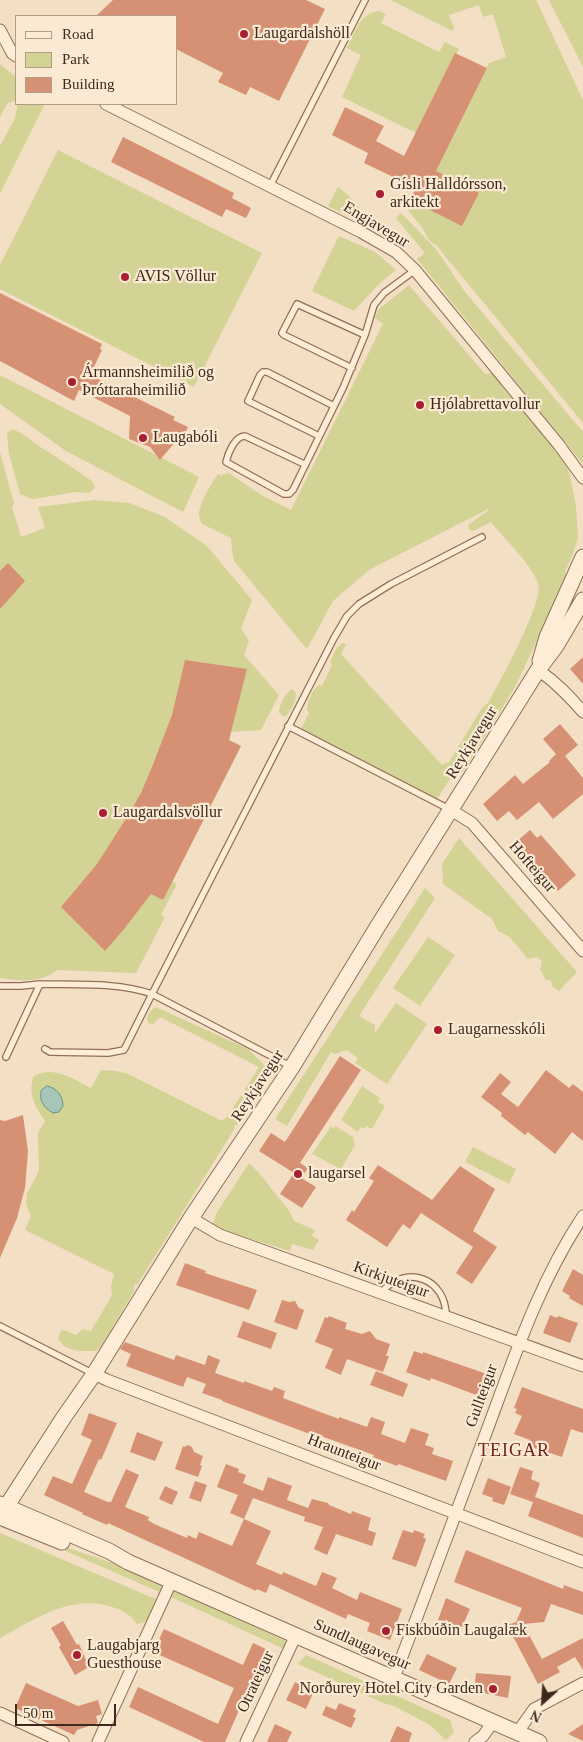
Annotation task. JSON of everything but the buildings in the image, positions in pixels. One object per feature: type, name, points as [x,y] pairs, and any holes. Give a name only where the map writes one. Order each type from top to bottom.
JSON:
[{"type":"street","points":[[0,30],[15,55]]},
{"type":"street","name":"Engjavegur","points":[[108,105],[270,186],[396,252],[415,270],[559,445],[583,478]]},
{"type":"street","name":"Reykjavegur","points":[[538,670],[548,637],[583,557]]},
{"type":"street","name":"Reykjavegur","points":[[2,1511],[94,1374],[191,1218],[292,1067],[583,600]]},
{"type":"street","points":[[538,670],[564,690],[583,712]]},
{"type":"street","name":"Hofteigur","points":[[451,810],[472,823],[583,951]]},
{"type":"street","name":"Gullteigur","points":[[394,1678],[519,1343],[550,1273],[583,1216]]},
{"type":"street","name":"Kirkjuteigur","points":[[191,1218],[220,1235],[583,1366]]},
{"type":"street","name":"Hraunteigur","points":[[94,1374],[583,1562]]},
{"type":"street","name":"Sundlaugavegur","points":[[2,1511],[109,1550],[128,1562],[539,1742]]},
{"type":"street","points":[[98,1742],[172,1580]]},
{"type":"street","name":"Otrateigur","points":[[246,1742],[296,1635]]},
{"type":"street","points":[[518,1733],[534,1709],[583,1683]]},
{"type":"street","points":[[0,1713],[63,1742]]},
{"type":"street","points":[[475,1742],[483,1736],[493,1722]]},
{"type":"lane","points":[[270,186],[364,0]]},
{"type":"lane","points":[[304,464],[245,436],[237,438],[226,462],[284,494],[289,494],[293,490],[352,368],[366,335],[374,305],[384,293],[415,270]]},
{"type":"lane","points":[[352,368],[284,335],[282,333],[284,328],[297,304],[366,335]]},
{"type":"lane","points":[[319,436],[252,404],[248,401],[252,390],[262,372],[267,372],[334,406]]},
{"type":"lane","points":[[45,1049],[50,1052],[108,1053],[124,1050],[340,627],[359,604],[392,584],[482,537]]},
{"type":"lane","points":[[288,726],[451,810]]},
{"type":"lane","points":[[6,1057],[40,984]]},
{"type":"lane","points":[[0,986],[40,984],[111,986],[140,990],[152,994],[292,1067]]},
{"type":"lane","points":[[381,1294],[392,1282],[399,1279],[422,1278],[436,1287],[441,1293],[444,1300],[446,1317]]},
{"type":"lane","points":[[0,1326],[94,1374]]},
{"type":"green space","points":[[391,0],[536,0],[583,100],[583,423],[436,245],[429,239],[408,210],[410,200],[462,225],[478,193],[422,165],[441,161],[489,63],[506,57],[493,14],[483,17],[479,5],[449,15],[454,28],[452,31]]},
{"type":"green space","points":[[549,0],[583,0],[583,67]]},
{"type":"green space","points":[[379,11],[386,14],[381,23],[439,52],[445,42],[459,49],[416,133],[342,97],[361,55],[347,48],[363,19],[367,15]]},
{"type":"green space","points":[[0,64],[15,76],[15,102],[8,102],[0,117]]},
{"type":"green space","points":[[18,105],[44,106],[0,194],[0,146],[15,118]]},
{"type":"green space","name":"AVIS Völlur","points":[[58,150],[262,253],[194,387],[0,289],[0,265]]},
{"type":"green space","points":[[338,187],[349,196],[363,213],[361,219],[356,220],[328,206]]},
{"type":"green space","points":[[401,213],[436,249],[465,292],[583,432],[583,464],[417,259],[425,253],[396,218]]},
{"type":"green space","points":[[339,236],[375,252],[396,270],[380,283],[354,311],[312,291]]},
{"type":"green space","points":[[409,285],[485,374],[495,373],[505,391],[536,426],[545,432],[563,457],[570,475],[576,506],[578,538],[565,572],[566,575],[515,687],[464,770],[455,776],[448,776],[450,779],[437,799],[301,729],[309,713],[307,707],[310,696],[316,687],[322,686],[332,665],[330,662],[336,649],[342,643],[346,644],[341,654],[442,765],[449,762],[482,708],[489,702],[511,660],[535,606],[538,592],[538,583],[529,567],[491,522],[473,531],[469,529],[468,525],[489,510],[369,570],[333,601],[307,649],[234,561],[231,538],[202,524],[199,516],[203,500],[215,478],[218,474],[221,476],[229,473],[261,495],[291,510],[383,324],[375,318],[379,309]]},
{"type":"green space","points":[[0,375],[199,477],[183,512],[66,451],[0,404]]},
{"type":"green space","points":[[12,429],[24,435],[93,482],[95,488],[89,493],[76,492],[33,499],[20,494],[9,454],[7,433]]},
{"type":"green space","name":"Laugardalsvöllur","points":[[0,452],[14,503],[12,507],[21,537],[45,528],[38,507],[95,500],[129,503],[165,517],[207,546],[252,600],[241,629],[249,640],[244,655],[279,695],[261,730],[231,732],[229,740],[241,746],[172,881],[177,884],[161,915],[165,917],[136,973],[57,970],[44,977],[30,980],[0,978]]},
{"type":"green space","points":[[291,689],[295,691],[296,698],[292,708],[285,717],[279,713],[279,710]]},
{"type":"green space","points":[[459,838],[577,972],[559,991],[552,986],[551,981],[545,979],[540,969],[542,962],[538,957],[527,959],[511,939],[498,931],[492,919],[443,884],[442,864]]},
{"type":"green space","points":[[425,888],[435,898],[359,1016],[375,1025],[375,1033],[396,1003],[427,1024],[387,1084],[355,1063],[358,1058],[347,1050],[335,1054],[331,1052],[287,1126],[275,1119]]},
{"type":"green space","points":[[428,937],[455,955],[420,1006],[393,988]]},
{"type":"green space","points":[[156,1007],[248,1049],[263,1064],[268,1075],[261,1092],[239,1124],[234,1126],[235,1128],[137,1285],[134,1284],[134,1291],[102,1345],[96,1351],[69,1349],[58,1338],[61,1331],[64,1330],[76,1335],[83,1329],[91,1331],[112,1295],[111,1287],[114,1274],[25,1230],[31,1216],[26,1204],[27,1193],[39,1171],[38,1133],[45,1121],[33,1099],[31,1088],[34,1076],[49,1072],[63,1074],[91,1088],[101,1070],[117,1071],[128,1074],[222,1121],[228,1116],[259,1067],[160,1017],[153,1024],[148,1023],[147,1017],[151,1010]]},
{"type":"green space","points":[[362,1086],[380,1098],[378,1102],[385,1106],[372,1129],[366,1126],[364,1129],[360,1127],[358,1132],[341,1120]]},
{"type":"green space","points":[[331,1126],[334,1129],[335,1126],[353,1137],[355,1145],[341,1169],[312,1154]]},
{"type":"green space","points":[[473,1147],[516,1169],[509,1184],[465,1162]]},
{"type":"green space","points":[[249,1163],[285,1205],[294,1221],[315,1230],[312,1236],[319,1240],[313,1250],[292,1244],[290,1251],[212,1227],[216,1214]]},
{"type":"green space","points":[[0,1533],[158,1600],[151,1621],[137,1624],[128,1615],[114,1607],[94,1603],[80,1604],[52,1611],[0,1638]]},
{"type":"green space","points":[[31,1536],[116,1564],[161,1584],[162,1593]]},
{"type":"green space","points":[[174,1589],[286,1641],[284,1649],[171,1597]]},
{"type":"green space","points":[[306,1655],[450,1720],[454,1732],[446,1740],[430,1725],[394,1706],[383,1703],[298,1664]]},
{"type":"shaded area","points":[[47,1086],[54,1089],[61,1096],[63,1106],[59,1112],[53,1113],[42,1101],[41,1091]]},
{"type":"place","name":"Laugardalshöll","points":[[244,34]]},
{"type":"place","name":"Gísli Halldórsson, arkitekt","points":[[380,194]]},
{"type":"place","name":"AVIS Völlur","points":[[125,277]]},
{"type":"place","name":"Ármannsheimilið og Þróttaraheimilið","points":[[72,382]]},
{"type":"place","name":"Hjólabrettavollur","points":[[420,405]]},
{"type":"place","name":"Laugabóli","points":[[143,438]]},
{"type":"place","name":"Laugardalsvöllur","points":[[103,813]]},
{"type":"place","name":"Laugarnesskóli","points":[[438,1030]]},
{"type":"place","name":"laugarsel","points":[[298,1174]]},
{"type":"place","name":"Fiskbúðin Laugalæk","points":[[386,1631]]},
{"type":"place","name":"Laugabjarg Guesthouse","points":[[77,1655]]},
{"type":"place","name":"Norðurey Hotel City Garden","points":[[493,1689]]},
{"type":"district","name":"TEIGAR","points":[[514,1451]]}]
